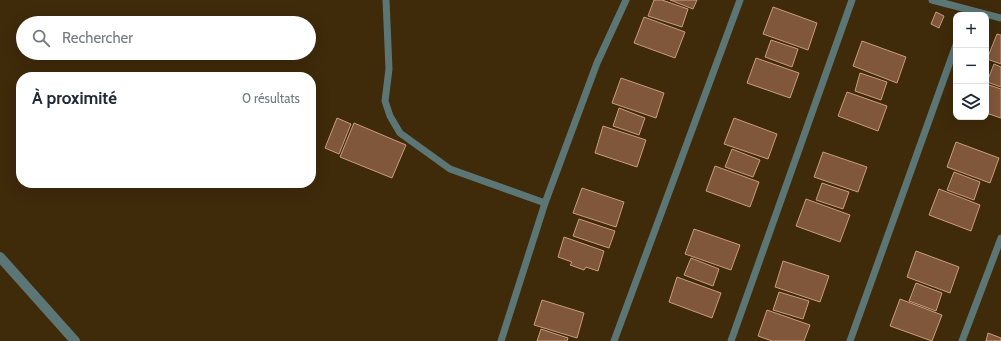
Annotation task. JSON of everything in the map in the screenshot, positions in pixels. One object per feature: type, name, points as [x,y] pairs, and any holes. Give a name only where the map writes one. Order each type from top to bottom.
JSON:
[{"type":"street","points":[[0,257],[75,341]]},
{"type":"lane","points":[[386,0],[389,69],[385,101],[390,116],[400,133],[450,169],[545,203]]},
{"type":"lane","points":[[501,341],[545,203],[597,63],[626,0]]},
{"type":"lane","points":[[614,341],[740,0]]},
{"type":"lane","points":[[731,341],[852,0]]},
{"type":"lane","points":[[932,0],[968,12]]},
{"type":"lane","points":[[989,16],[1001,18]]},
{"type":"lane","points":[[850,341],[955,48]]},
{"type":"lane","points":[[962,341],[1001,238]]},
{"type":"building","points":[[654,0],[662,0],[688,9],[682,27],[648,16]]},
{"type":"building","points":[[670,0],[697,0],[693,9]]},
{"type":"building","points":[[773,7],[817,23],[808,50],[763,34]]},
{"type":"building","points":[[936,12],[944,16],[939,28],[931,24]]},
{"type":"building","points":[[644,17],[685,32],[675,58],[634,43]]},
{"type":"building","points":[[997,34],[1001,35],[1001,64],[989,60],[989,54]]},
{"type":"building","points":[[771,40],[798,49],[792,67],[765,57]]},
{"type":"building","points":[[862,41],[906,57],[897,83],[853,66]]},
{"type":"building","points":[[756,58],[799,73],[790,98],[747,83]]},
{"type":"building","points":[[994,64],[1001,67],[1001,87],[989,83],[989,77]]},
{"type":"building","points":[[860,73],[887,82],[881,100],[855,91]]},
{"type":"building","points":[[621,78],[664,93],[656,118],[612,103]]},
{"type":"building","points":[[989,85],[1001,89],[1001,118],[989,114]]},
{"type":"building","points":[[847,92],[887,106],[878,131],[838,116]]},
{"type":"building","points":[[619,108],[645,118],[639,135],[613,126]]},
{"type":"building","points":[[337,118],[351,124],[339,154],[325,148]]},
{"type":"building","points":[[734,118],[777,134],[768,159],[724,144]]},
{"type":"building","points":[[354,123],[406,145],[392,178],[340,157]]},
{"type":"building","points":[[603,126],[646,140],[637,167],[595,153]]},
{"type":"building","points":[[956,142],[999,158],[990,183],[947,167]]},
{"type":"building","points":[[732,149],[760,160],[753,177],[725,167]]},
{"type":"building","points":[[823,152],[867,167],[858,192],[814,177]]},
{"type":"building","points":[[715,166],[759,182],[750,207],[706,191]]},
{"type":"building","points":[[954,172],[980,182],[974,200],[947,190]]},
{"type":"building","points":[[822,183],[849,192],[843,209],[816,200]]},
{"type":"building","points":[[582,188],[624,202],[616,227],[573,213]]},
{"type":"building","points":[[939,189],[980,205],[971,231],[929,215]]},
{"type":"building","points":[[806,199],[850,215],[840,242],[796,226]]},
{"type":"building","points":[[579,219],[615,231],[609,248],[573,236]]},
{"type":"building","points":[[694,229],[740,245],[731,270],[685,254]]},
{"type":"building","points":[[564,237],[604,251],[598,271],[586,267],[584,270],[570,265],[572,262],[558,257]]},
{"type":"building","points":[[916,251],[959,267],[950,293],[907,277]]},
{"type":"building","points":[[691,258],[719,269],[713,286],[684,275]]},
{"type":"building","points":[[783,261],[829,276],[820,302],[775,287]]},
{"type":"building","points":[[677,277],[721,293],[712,318],[669,302]]},
{"type":"building","points":[[916,283],[942,293],[936,311],[909,301]]},
{"type":"building","points":[[779,292],[809,301],[803,319],[773,310]]},
{"type":"building","points":[[900,299],[942,315],[932,341],[890,326]]},
{"type":"building","points":[[542,300],[584,313],[577,338],[534,325]]},
{"type":"building","points":[[767,310],[810,325],[804,341],[772,341],[758,336]]},
{"type":"building","points":[[541,329],[568,338],[567,341],[537,341]]},
{"type":"building","points":[[988,333],[1001,338],[1001,341],[986,341]]}]
